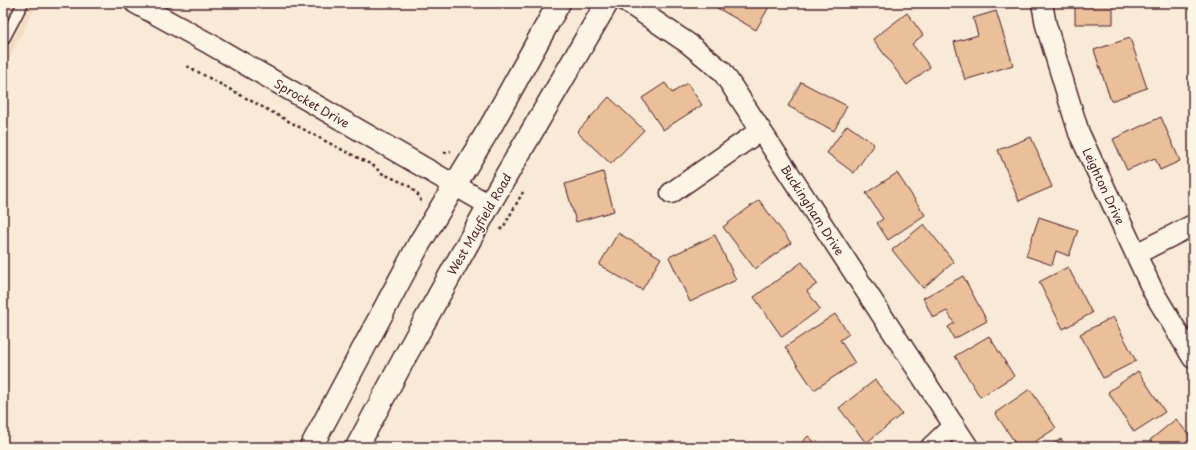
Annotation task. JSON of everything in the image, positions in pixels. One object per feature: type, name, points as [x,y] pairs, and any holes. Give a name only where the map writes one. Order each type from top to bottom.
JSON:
[{"type":"main road","points":[[311,447],[419,244],[492,124],[559,3]]},
{"type":"main road","name":"West Mayfield Road","points":[[357,447],[410,346],[489,205],[607,3]]},
{"type":"street","name":"Sprocket Drive","points":[[135,3],[210,44],[489,205]]},
{"type":"street","name":"Buckingham Drive","points":[[628,3],[689,44],[722,71],[968,447]]},
{"type":"street","name":"Leighton Drive","points":[[1042,3],[1046,25],[1079,133],[1154,294],[1193,358]]},
{"type":"street","points":[[671,193],[761,130]]},
{"type":"street","points":[[1136,254],[1193,225]]},
{"type":"street","points":[[931,447],[954,425]]},
{"type":"lane","points":[[3,40],[23,3]]},
{"type":"path","points":[[187,66],[374,166],[381,173],[408,185],[420,197],[422,204]]},
{"type":"shaded area","points":[[3,3],[34,3],[37,5],[3,69]]},
{"type":"building","points":[[713,3],[771,3],[756,30],[712,5]]},
{"type":"building","points":[[1075,3],[1113,3],[1113,24],[1075,24]]},
{"type":"building","points":[[996,11],[1013,65],[965,80],[954,42],[978,35],[973,18]]},
{"type":"building","points":[[907,13],[923,35],[912,44],[930,67],[907,85],[873,39]]},
{"type":"building","points":[[1130,38],[1147,88],[1111,101],[1094,50]]},
{"type":"building","points":[[801,82],[847,106],[834,131],[788,106]]},
{"type":"building","points":[[665,83],[672,93],[687,83],[702,105],[663,130],[642,98]]},
{"type":"building","points":[[609,97],[644,130],[611,164],[577,132]]},
{"type":"building","points":[[1161,117],[1180,161],[1160,170],[1155,158],[1127,170],[1113,139]]},
{"type":"building","points":[[847,125],[874,144],[854,173],[827,153]]},
{"type":"building","points":[[1031,137],[1052,187],[1019,201],[998,150]]},
{"type":"building","points":[[603,172],[614,211],[576,222],[565,184]]},
{"type":"building","points":[[897,173],[925,215],[888,240],[877,223],[883,219],[866,193]]},
{"type":"building","points":[[759,200],[791,243],[755,269],[723,227]]},
{"type":"building","points":[[1039,217],[1078,230],[1069,256],[1056,251],[1052,265],[1026,256]]},
{"type":"building","points":[[924,224],[954,262],[923,288],[892,250]]},
{"type":"building","points":[[618,233],[661,258],[642,290],[599,265]]},
{"type":"building","points":[[715,235],[736,280],[690,302],[669,257]]},
{"type":"building","points":[[802,262],[817,284],[807,291],[820,309],[782,337],[754,297]]},
{"type":"building","points":[[1068,267],[1092,313],[1063,329],[1039,282]]},
{"type":"building","points":[[963,276],[987,321],[954,339],[948,327],[954,323],[947,311],[933,318],[923,298]]},
{"type":"building","points":[[835,314],[849,334],[840,340],[855,363],[814,390],[785,347]]},
{"type":"building","points":[[1113,317],[1136,361],[1103,378],[1080,334]]},
{"type":"building","points":[[989,336],[1014,376],[980,397],[955,356]]},
{"type":"building","points":[[1138,371],[1165,412],[1134,432],[1108,392]]},
{"type":"building","points":[[875,380],[902,414],[866,443],[839,408]]},
{"type":"building","points":[[1030,389],[1056,428],[1027,447],[1018,447],[995,413]]},
{"type":"building","points":[[1176,419],[1193,440],[1193,447],[1155,447],[1150,440]]},
{"type":"building","points":[[808,436],[820,447],[798,447]]},
{"type":"building","points":[[1061,439],[1066,447],[1048,447]]}]
